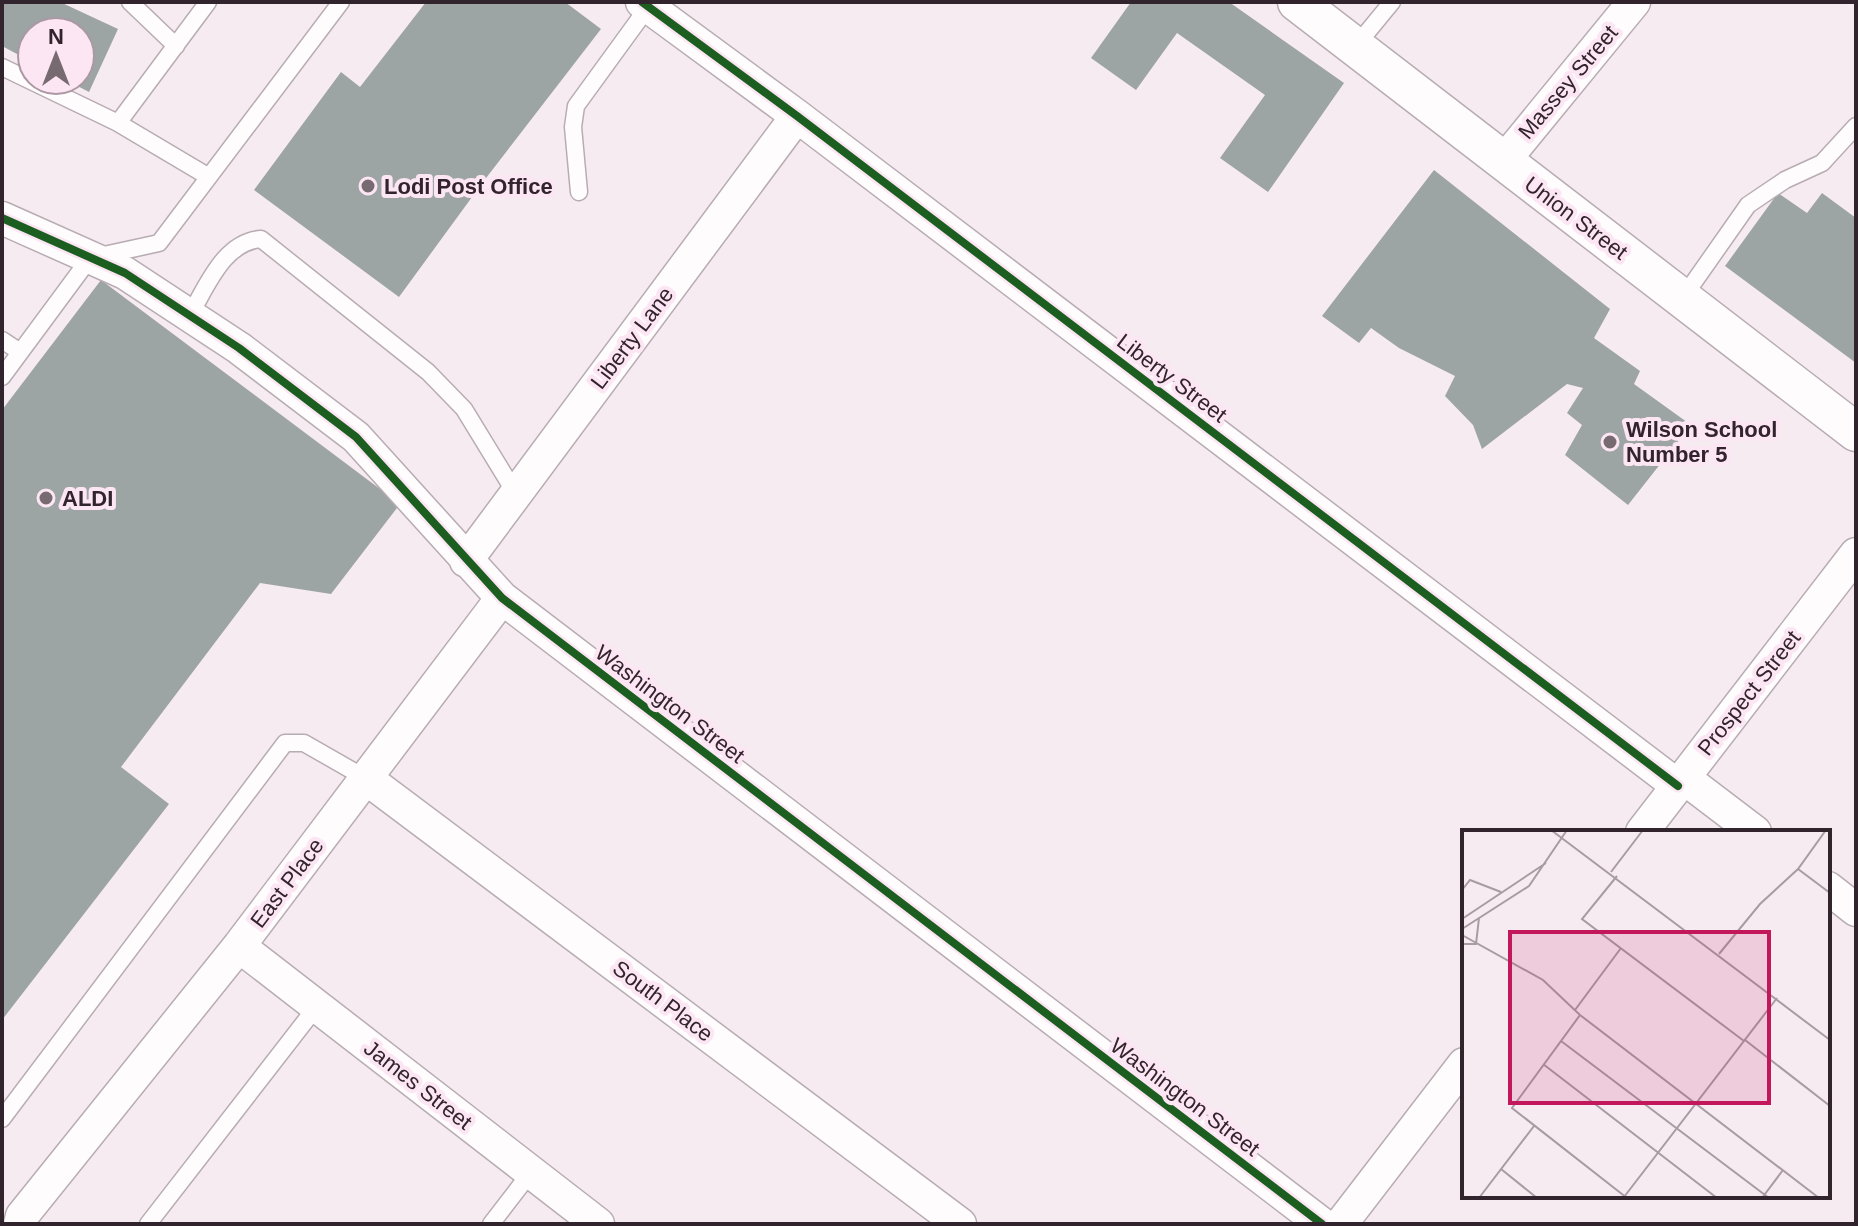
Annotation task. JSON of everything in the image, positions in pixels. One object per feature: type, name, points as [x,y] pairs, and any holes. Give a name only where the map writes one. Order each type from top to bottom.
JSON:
[{"type":"street","name":"Union Street","points":[[1297,2],[1856,432]]},
{"type":"street","name":"Massey Street","points":[[1503,162],[1634,2]]},
{"type":"street","name":"Liberty Street","points":[[645,4],[1681,782],[1752,830]]},
{"type":"street","name":"Liberty Lane","points":[[466,561],[797,116]]},
{"type":"street","name":"Washington Street","points":[[2,218],[125,273],[239,348],[356,437],[502,598],[1322,1224]]},
{"type":"street","name":"Prospect Street","points":[[1644,830],[1856,554]]},
{"type":"street","name":"East Place","points":[[20,1224],[22,1216],[239,946],[502,598]]},
{"type":"street","name":"South Place","points":[[367,779],[960,1224]]},
{"type":"street","points":[[1830,890],[1856,910]]},
{"type":"street","name":"James Street","points":[[239,946],[598,1224]]},
{"type":"street","points":[[1341,1224],[1462,1067]]},
{"type":"lane","points":[[130,2],[176,46]]},
{"type":"lane","points":[[118,123],[208,2]]},
{"type":"lane","points":[[2,377],[90,258],[159,243],[341,2]]},
{"type":"lane","points":[[1355,47],[1392,2]]},
{"type":"lane","points":[[579,192],[573,127],[576,106],[645,4]]},
{"type":"lane","points":[[2,67],[118,123],[209,177]]},
{"type":"lane","points":[[1682,299],[1748,205],[1785,180],[1822,163],[1856,126]]},
{"type":"lane","points":[[189,316],[226,255],[245,240],[261,239],[428,372],[464,409],[516,494]]},
{"type":"lane","points":[[2,340],[20,352]]},
{"type":"lane","points":[[2,1119],[285,743],[304,743],[367,779]]},
{"type":"lane","points":[[148,1224],[317,1006]]},
{"type":"lane","points":[[491,1224],[531,1172]]},
{"type":"building","points":[[2,2],[60,2],[90,16],[16,16],[16,53],[2,46]]},
{"type":"building","points":[[426,2],[565,2],[601,29],[399,297],[254,190],[341,72],[360,87]]},
{"type":"building","points":[[1131,2],[1229,2],[1344,83],[1268,192],[1220,158],[1265,95],[1177,33],[1136,90],[1091,58]]},
{"type":"building","points":[[96,19],[118,29],[96,77]]},
{"type":"building","points":[[1434,170],[1610,309],[1594,338],[1640,371],[1634,384],[1691,425],[1628,505],[1565,455],[1582,425],[1567,413],[1583,388],[1567,384],[1482,449],[1473,425],[1445,396],[1455,376],[1399,348],[1371,328],[1359,343],[1322,316]]},
{"type":"building","points":[[1778,193],[1807,213],[1822,193],[1856,218],[1856,363],[1725,266]]},
{"type":"building","points":[[101,280],[400,504],[331,594],[260,583],[121,767],[169,804],[2,1020],[2,410]]},
{"type":"cycle path","points":[[642,2],[797,116],[1678,786]]},
{"type":"cycle path","points":[[2,218],[125,273],[239,348],[356,437],[502,598],[1322,1224]]},
{"type":"place","name":"Lodi Post Office","points":[[368,186]]},
{"type":"place","name":"Wilson School Number 5","points":[[1610,442]]},
{"type":"place","name":"ALDI","points":[[46,498]]}]
